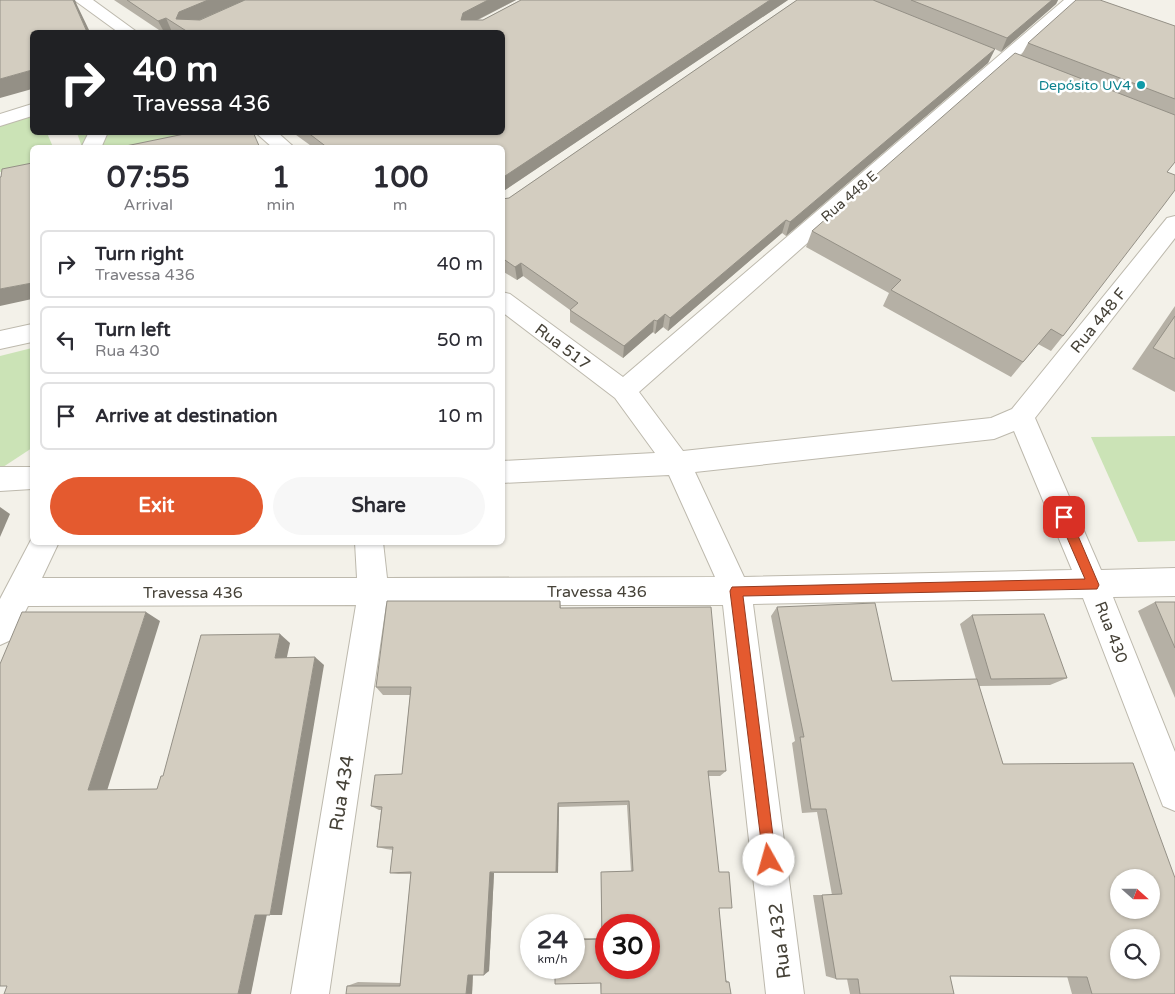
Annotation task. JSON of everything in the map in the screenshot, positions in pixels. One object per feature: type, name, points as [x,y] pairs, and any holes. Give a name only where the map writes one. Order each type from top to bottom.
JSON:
[{"type":"street","points":[[82,0],[126,30]]},
{"type":"street","name":"Rua 448 E","points":[[624,391],[1074,0]]},
{"type":"street","points":[[0,120],[30,111]]},
{"type":"street","name":"Rua 448 F","points":[[1021,416],[1175,223]]},
{"type":"street","name":"Rua 517","points":[[505,302],[624,391],[677,462]]},
{"type":"street","points":[[0,340],[30,333]]},
{"type":"street","points":[[505,472],[677,462],[994,428],[1021,416]]},
{"type":"street","name":"Rua 430","points":[[1021,416],[1093,585],[1175,794]]},
{"type":"street","name":"Rua 432","points":[[677,462],[736,591],[785,994]]},
{"type":"street","points":[[0,479],[30,478]]},
{"type":"street","points":[[0,630],[44,545]]},
{"type":"street","name":"Rua 434","points":[[310,994],[372,592],[369,545]]},
{"type":"street","name":"Travessa 436","points":[[20,592],[736,591],[1175,582]]},
{"type":"green space","points":[[30,115],[30,135],[48,135],[52,145],[30,145],[30,166],[0,172],[0,125]]},
{"type":"green space","points":[[78,135],[202,135],[145,145],[81,145]]},
{"type":"green space","points":[[30,348],[30,449],[0,469],[0,356]]},
{"type":"green space","points":[[1175,436],[1175,541],[1138,542],[1091,437]]},
{"type":"building","points":[[0,0],[73,0],[86,30],[30,30],[30,71],[0,79]]},
{"type":"building","points":[[127,0],[208,0],[179,12],[176,19],[200,20],[245,0],[488,0],[463,13],[461,20],[483,20],[521,0],[770,0],[505,176],[505,145],[324,145],[311,135],[505,135],[505,30],[185,30],[166,18],[158,21]]},
{"type":"building","points":[[797,0],[873,0],[995,49],[790,222],[786,220],[670,318],[665,314],[657,321],[654,320],[624,346],[570,310],[578,303],[521,263],[515,267],[505,260],[505,199],[509,198]]},
{"type":"building","points":[[911,0],[1052,0],[1007,38]]},
{"type":"building","name":"Depósito UV4","points":[[1076,0],[1100,0],[1175,26],[1175,99],[1028,43]]},
{"type":"building","points":[[1015,53],[1175,115],[1175,162],[1167,172],[1175,175],[1175,190],[1063,336],[1051,329],[1023,362],[891,290],[901,280],[812,231]]},
{"type":"building","points":[[179,135],[254,135],[259,145],[131,145]]},
{"type":"building","points":[[30,163],[30,283],[0,289],[0,177],[2,169]]},
{"type":"building","points":[[1175,316],[1175,359],[1153,348]]},
{"type":"building","points":[[387,601],[560,601],[560,608],[711,607],[726,771],[708,771],[719,872],[729,872],[732,908],[719,908],[726,982],[729,982],[731,994],[601,994],[601,983],[555,984],[555,979],[585,979],[585,940],[595,939],[595,979],[660,979],[660,914],[602,914],[601,872],[633,871],[629,801],[558,803],[556,872],[490,872],[484,975],[468,975],[466,994],[346,994],[347,986],[400,986],[411,872],[390,873],[393,847],[377,847],[382,807],[371,806],[375,775],[402,774],[411,687],[376,687]]},
{"type":"building","points":[[1155,602],[1175,602],[1175,648]]},
{"type":"building","points":[[875,603],[892,681],[977,679],[1003,764],[1133,763],[1175,878],[1175,994],[1092,994],[1087,977],[950,976],[954,994],[860,994],[858,979],[836,979],[822,895],[842,894],[826,809],[811,809],[800,737],[804,737],[777,607]]},
{"type":"building","points":[[22,612],[146,612],[88,790],[157,789],[161,776],[163,776],[201,635],[280,634],[275,658],[315,657],[270,915],[255,915],[238,994],[4,994],[7,986],[0,986],[0,664]]},
{"type":"building","points":[[1044,614],[1067,678],[991,679],[972,615]]},
{"type":"place","name":"Depósito UV4","points":[[1141,85]]},
{"type":"route","points":[[769,860],[736,591],[1093,585],[1064,517]]}]
